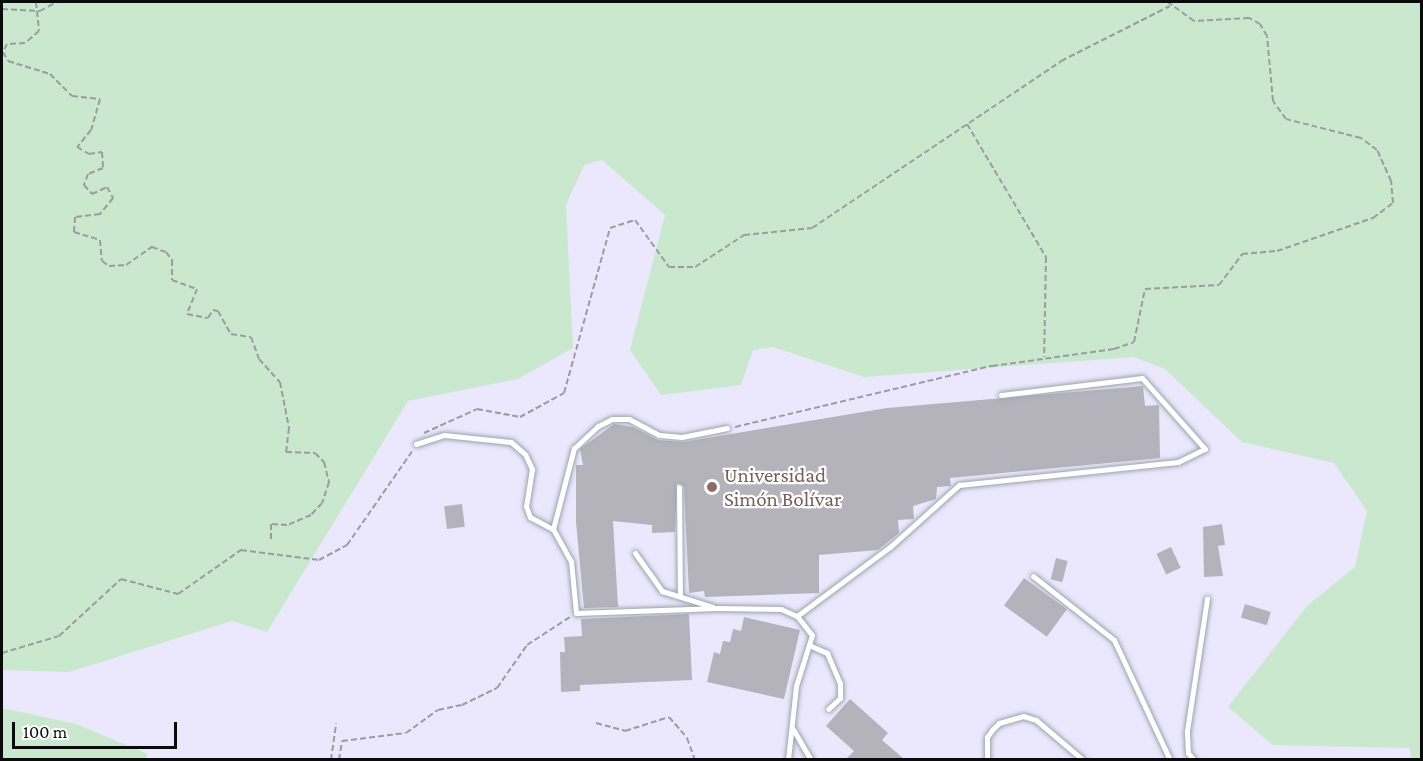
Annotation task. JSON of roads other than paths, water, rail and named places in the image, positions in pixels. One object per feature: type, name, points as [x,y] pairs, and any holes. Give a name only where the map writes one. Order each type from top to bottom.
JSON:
[{"type":"lane","points":[[797,616],[890,547],[959,484],[1178,462],[1205,449],[1142,378],[1001,395]]},
{"type":"lane","points":[[553,529],[574,448],[598,426],[612,419],[629,419],[659,435],[682,437],[727,428]]},
{"type":"lane","points":[[416,444],[444,435],[510,442],[525,454],[532,469],[526,506],[530,517],[553,529],[571,561],[576,613],[718,608],[781,609],[797,616],[812,635],[796,686],[788,759]]},
{"type":"lane","points":[[679,486],[680,596]]},
{"type":"lane","points":[[635,553],[654,584],[680,596],[718,608]]},
{"type":"lane","points":[[1033,576],[1114,640],[1170,759]]},
{"type":"lane","points":[[1194,759],[1188,753],[1187,731],[1192,724],[1191,685],[1207,598]]},
{"type":"lane","points":[[809,645],[827,653],[840,683],[840,698],[828,709]]},
{"type":"lane","points":[[987,759],[987,737],[992,730],[999,723],[1023,716],[1036,720],[1083,759]]},
{"type":"lane","points":[[792,727],[812,759]]},
{"type":"place","name":"Universidad Simón Bolívar","points":[[712,487]]}]
